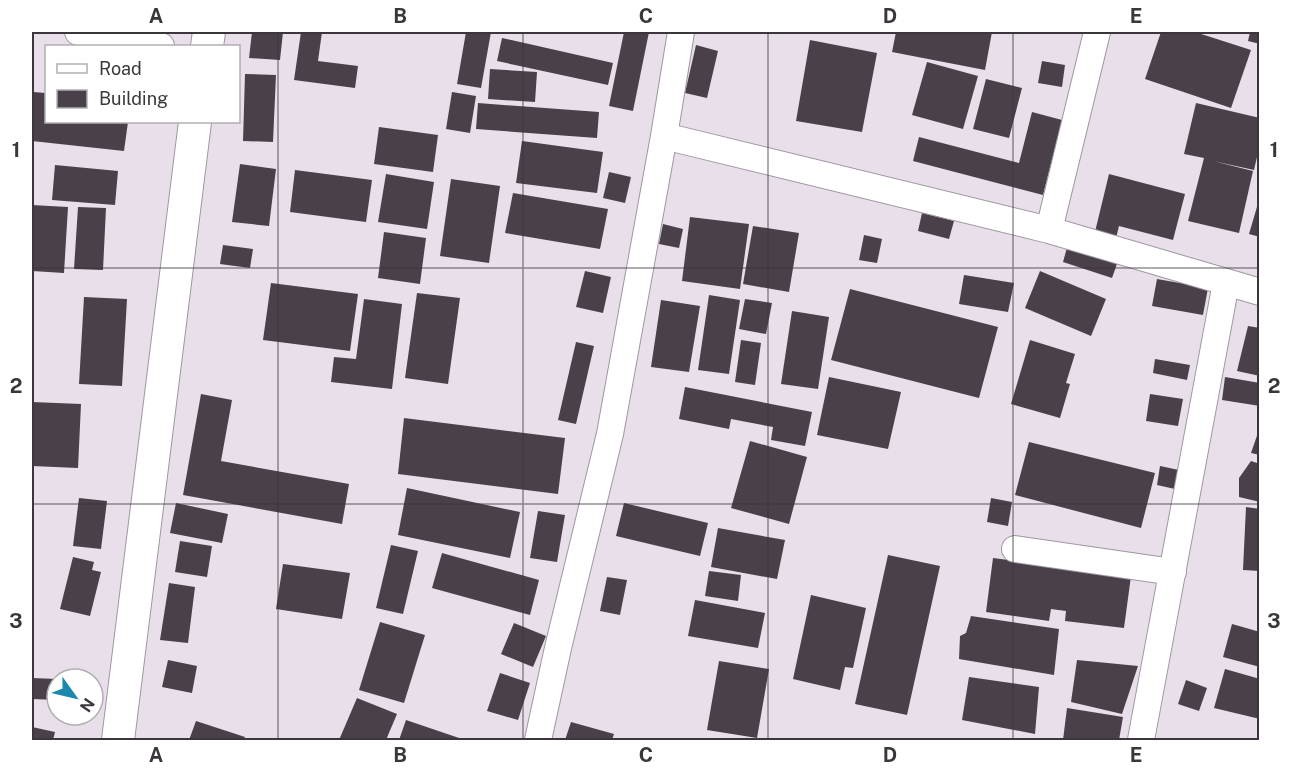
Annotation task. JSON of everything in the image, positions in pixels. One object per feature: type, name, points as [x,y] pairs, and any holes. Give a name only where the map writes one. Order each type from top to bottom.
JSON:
[{"type":"street","points":[[78,32],[155,45]]},
{"type":"street","points":[[538,741],[610,434],[681,32]]},
{"type":"street","points":[[1049,230],[1097,32]]},
{"type":"street","points":[[118,741],[195,123]]},
{"type":"street","points":[[664,136],[1049,230],[1226,284],[1260,292]]},
{"type":"street","points":[[1141,741],[1226,284]]},
{"type":"street","points":[[1015,549],[1173,572]]},
{"type":"building","points":[[252,32],[283,32],[280,60],[249,58]]},
{"type":"building","points":[[301,32],[322,32],[318,61],[358,66],[355,88],[294,80]]},
{"type":"building","points":[[466,32],[491,32],[481,88],[457,84]]},
{"type":"building","points":[[624,32],[649,32],[633,111],[609,106]]},
{"type":"building","points":[[896,32],[992,32],[985,70],[892,52]]},
{"type":"building","points":[[1161,32],[1195,32],[1251,50],[1231,108],[1145,79]]},
{"type":"building","points":[[1250,32],[1260,32],[1260,44],[1248,41]]},
{"type":"building","points":[[502,38],[613,63],[608,85],[497,61]]},
{"type":"building","points":[[810,40],[877,53],[862,132],[796,121]]},
{"type":"building","points":[[696,45],[718,51],[707,98],[685,93]]},
{"type":"building","points":[[1042,61],[1065,65],[1062,87],[1038,83]]},
{"type":"building","points":[[927,62],[978,76],[963,129],[912,115]]},
{"type":"building","points":[[490,69],[537,72],[535,102],[488,99]]},
{"type":"building","points":[[245,74],[276,75],[273,142],[243,141]]},
{"type":"building","points":[[986,79],[1022,88],[1009,138],[973,129]]},
{"type":"building","points":[[33,92],[45,93],[45,123],[128,123],[124,151],[32,141]]},
{"type":"building","points":[[452,92],[476,96],[470,133],[446,129]]},
{"type":"building","points":[[478,103],[599,112],[597,138],[476,129]]},
{"type":"building","points":[[1196,103],[1260,118],[1260,144],[1254,170],[1213,161],[1253,171],[1239,233],[1188,221],[1204,158],[1184,154]]},
{"type":"building","points":[[1032,112],[1062,120],[1043,195],[913,161],[919,137],[1019,163]]},
{"type":"building","points":[[379,127],[438,135],[433,172],[374,164]]},
{"type":"building","points":[[522,141],[603,152],[597,193],[516,183]]},
{"type":"building","points":[[240,164],[276,169],[269,226],[232,222]]},
{"type":"building","points":[[55,165],[118,171],[115,205],[52,200]]},
{"type":"building","points":[[295,170],[372,180],[366,222],[290,212]]},
{"type":"building","points":[[609,172],[631,177],[625,203],[603,198]]},
{"type":"building","points":[[386,174],[434,182],[427,229],[378,222]]},
{"type":"building","points":[[1109,174],[1185,194],[1173,240],[1119,226],[1115,242],[1094,236]]},
{"type":"building","points":[[451,179],[500,186],[489,263],[440,256]]},
{"type":"building","points":[[513,193],[608,209],[600,249],[505,233]]},
{"type":"building","points":[[1260,200],[1260,237],[1249,234]]},
{"type":"building","points":[[32,205],[68,207],[64,273],[32,271]]},
{"type":"building","points":[[78,207],[106,208],[103,270],[74,269]]},
{"type":"building","points":[[922,213],[954,221],[949,239],[918,231]]},
{"type":"building","points":[[690,217],[749,224],[740,289],[682,281]]},
{"type":"building","points":[[663,224],[683,229],[679,248],[659,244]]},
{"type":"building","points":[[753,226],[799,233],[789,292],[743,284]]},
{"type":"building","points":[[384,232],[426,238],[420,284],[378,278]]},
{"type":"building","points":[[864,235],[882,239],[877,263],[859,260]]},
{"type":"building","points":[[1068,244],[1118,261],[1112,278],[1063,262]]},
{"type":"building","points":[[223,245],[253,249],[250,268],[220,264]]},
{"type":"building","points":[[585,271],[611,277],[603,313],[576,307]]},
{"type":"building","points":[[1040,271],[1106,299],[1091,336],[1025,308]]},
{"type":"building","points":[[964,275],[1014,283],[1008,312],[959,304]]},
{"type":"building","points":[[1157,279],[1208,288],[1203,315],[1152,306]]},
{"type":"building","points":[[271,283],[358,294],[350,351],[263,340]]},
{"type":"building","points":[[850,289],[998,327],[979,398],[831,360]]},
{"type":"building","points":[[417,293],[460,298],[448,384],[405,378]]},
{"type":"building","points":[[709,295],[740,300],[729,374],[698,370]]},
{"type":"building","points":[[84,297],[127,299],[122,386],[79,384]]},
{"type":"building","points":[[364,299],[402,304],[392,389],[331,382],[334,357],[356,359]]},
{"type":"building","points":[[745,299],[772,303],[766,334],[739,329]]},
{"type":"building","points":[[661,300],[700,306],[689,372],[651,367]]},
{"type":"building","points":[[792,311],[829,317],[818,389],[781,384]]},
{"type":"building","points":[[1248,326],[1260,328],[1260,376],[1237,371]]},
{"type":"building","points":[[741,340],[761,343],[755,385],[735,382]]},
{"type":"building","points":[[1030,340],[1075,354],[1066,383],[1070,384],[1060,418],[1011,404]]},
{"type":"building","points":[[576,342],[594,346],[576,424],[558,420]]},
{"type":"building","points":[[1155,359],[1190,365],[1187,380],[1153,373]]},
{"type":"building","points":[[829,377],[901,392],[888,449],[817,435]]},
{"type":"building","points":[[1225,377],[1260,383],[1260,406],[1222,400]]},
{"type":"building","points":[[685,387],[812,412],[805,446],[771,440],[773,427],[731,419],[729,429],[679,419]]},
{"type":"building","points":[[201,394],[232,400],[221,461],[349,484],[342,524],[183,495]]},
{"type":"building","points":[[1150,394],[1183,399],[1178,426],[1146,421]]},
{"type":"building","points":[[32,402],[81,404],[78,468],[32,466]]},
{"type":"building","points":[[404,418],[565,438],[558,494],[398,474]]},
{"type":"building","points":[[1260,427],[1260,455],[1251,453]]},
{"type":"building","points":[[750,441],[807,457],[789,524],[731,508]]},
{"type":"building","points":[[1029,442],[1155,473],[1141,528],[1015,495]]},
{"type":"building","points":[[1251,461],[1260,464],[1260,502],[1239,497],[1239,478]]},
{"type":"building","points":[[1160,466],[1179,470],[1175,489],[1157,485]]},
{"type":"building","points":[[407,488],[520,512],[510,558],[398,535]]},
{"type":"building","points":[[79,498],[107,501],[101,549],[73,546]]},
{"type":"building","points":[[991,498],[1012,502],[1008,526],[987,522]]},
{"type":"building","points":[[176,503],[228,514],[222,543],[170,533]]},
{"type":"building","points":[[624,503],[708,523],[700,556],[616,536]]},
{"type":"building","points":[[1246,507],[1260,509],[1260,571],[1243,570]]},
{"type":"building","points":[[538,511],[565,515],[557,562],[530,558]]},
{"type":"building","points":[[718,528],[785,540],[777,579],[711,567]]},
{"type":"building","points":[[180,541],[212,546],[207,577],[175,572]]},
{"type":"building","points":[[391,545],[418,551],[403,614],[376,608]]},
{"type":"building","points":[[442,553],[539,580],[530,615],[432,588]]},
{"type":"building","points":[[888,555],[940,566],[907,715],[855,704]]},
{"type":"building","points":[[73,557],[94,562],[92,570],[101,572],[90,616],[60,609]]},
{"type":"building","points":[[993,558],[1131,576],[1124,628],[1065,621],[1066,611],[1051,609],[1049,621],[986,612]]},
{"type":"building","points":[[283,564],[350,573],[342,619],[276,609]]},
{"type":"building","points":[[709,571],[741,575],[738,601],[705,596]]},
{"type":"building","points":[[607,577],[627,580],[620,615],[600,611]]},
{"type":"building","points":[[169,583],[195,587],[188,643],[160,640]]},
{"type":"building","points":[[811,595],[866,608],[853,668],[845,667],[840,690],[793,679]]},
{"type":"building","points":[[695,600],[765,613],[758,648],[688,636]]},
{"type":"building","points":[[971,616],[1059,629],[1054,675],[959,659],[960,636],[966,633]]},
{"type":"building","points":[[380,622],[425,635],[404,703],[359,690]]},
{"type":"building","points":[[514,623],[546,636],[533,667],[501,654]]},
{"type":"building","points":[[1232,624],[1260,632],[1260,667],[1223,657]]},
{"type":"building","points":[[168,660],[197,666],[192,693],[162,687]]},
{"type":"building","points":[[1077,660],[1138,666],[1122,714],[1071,702]]},
{"type":"building","points":[[719,661],[769,669],[757,738],[707,730]]},
{"type":"building","points":[[1225,669],[1260,679],[1260,719],[1214,708]]},
{"type":"building","points":[[500,673],[530,683],[518,720],[487,711]]},
{"type":"building","points":[[969,677],[1039,687],[1035,734],[962,720]]},
{"type":"building","points":[[32,678],[45,679],[45,700],[32,699]]},
{"type":"building","points":[[1186,680],[1207,688],[1199,711],[1178,704]]},
{"type":"building","points":[[357,698],[397,714],[386,740],[339,740]]},
{"type":"building","points":[[1067,708],[1123,717],[1119,740],[1063,740]]},
{"type":"building","points":[[406,720],[465,740],[399,740]]},
{"type":"building","points":[[196,721],[245,737],[244,740],[189,740]]},
{"type":"building","points":[[571,722],[614,734],[612,740],[565,740]]},
{"type":"building","points":[[32,727],[55,732],[53,740],[32,740]]}]
